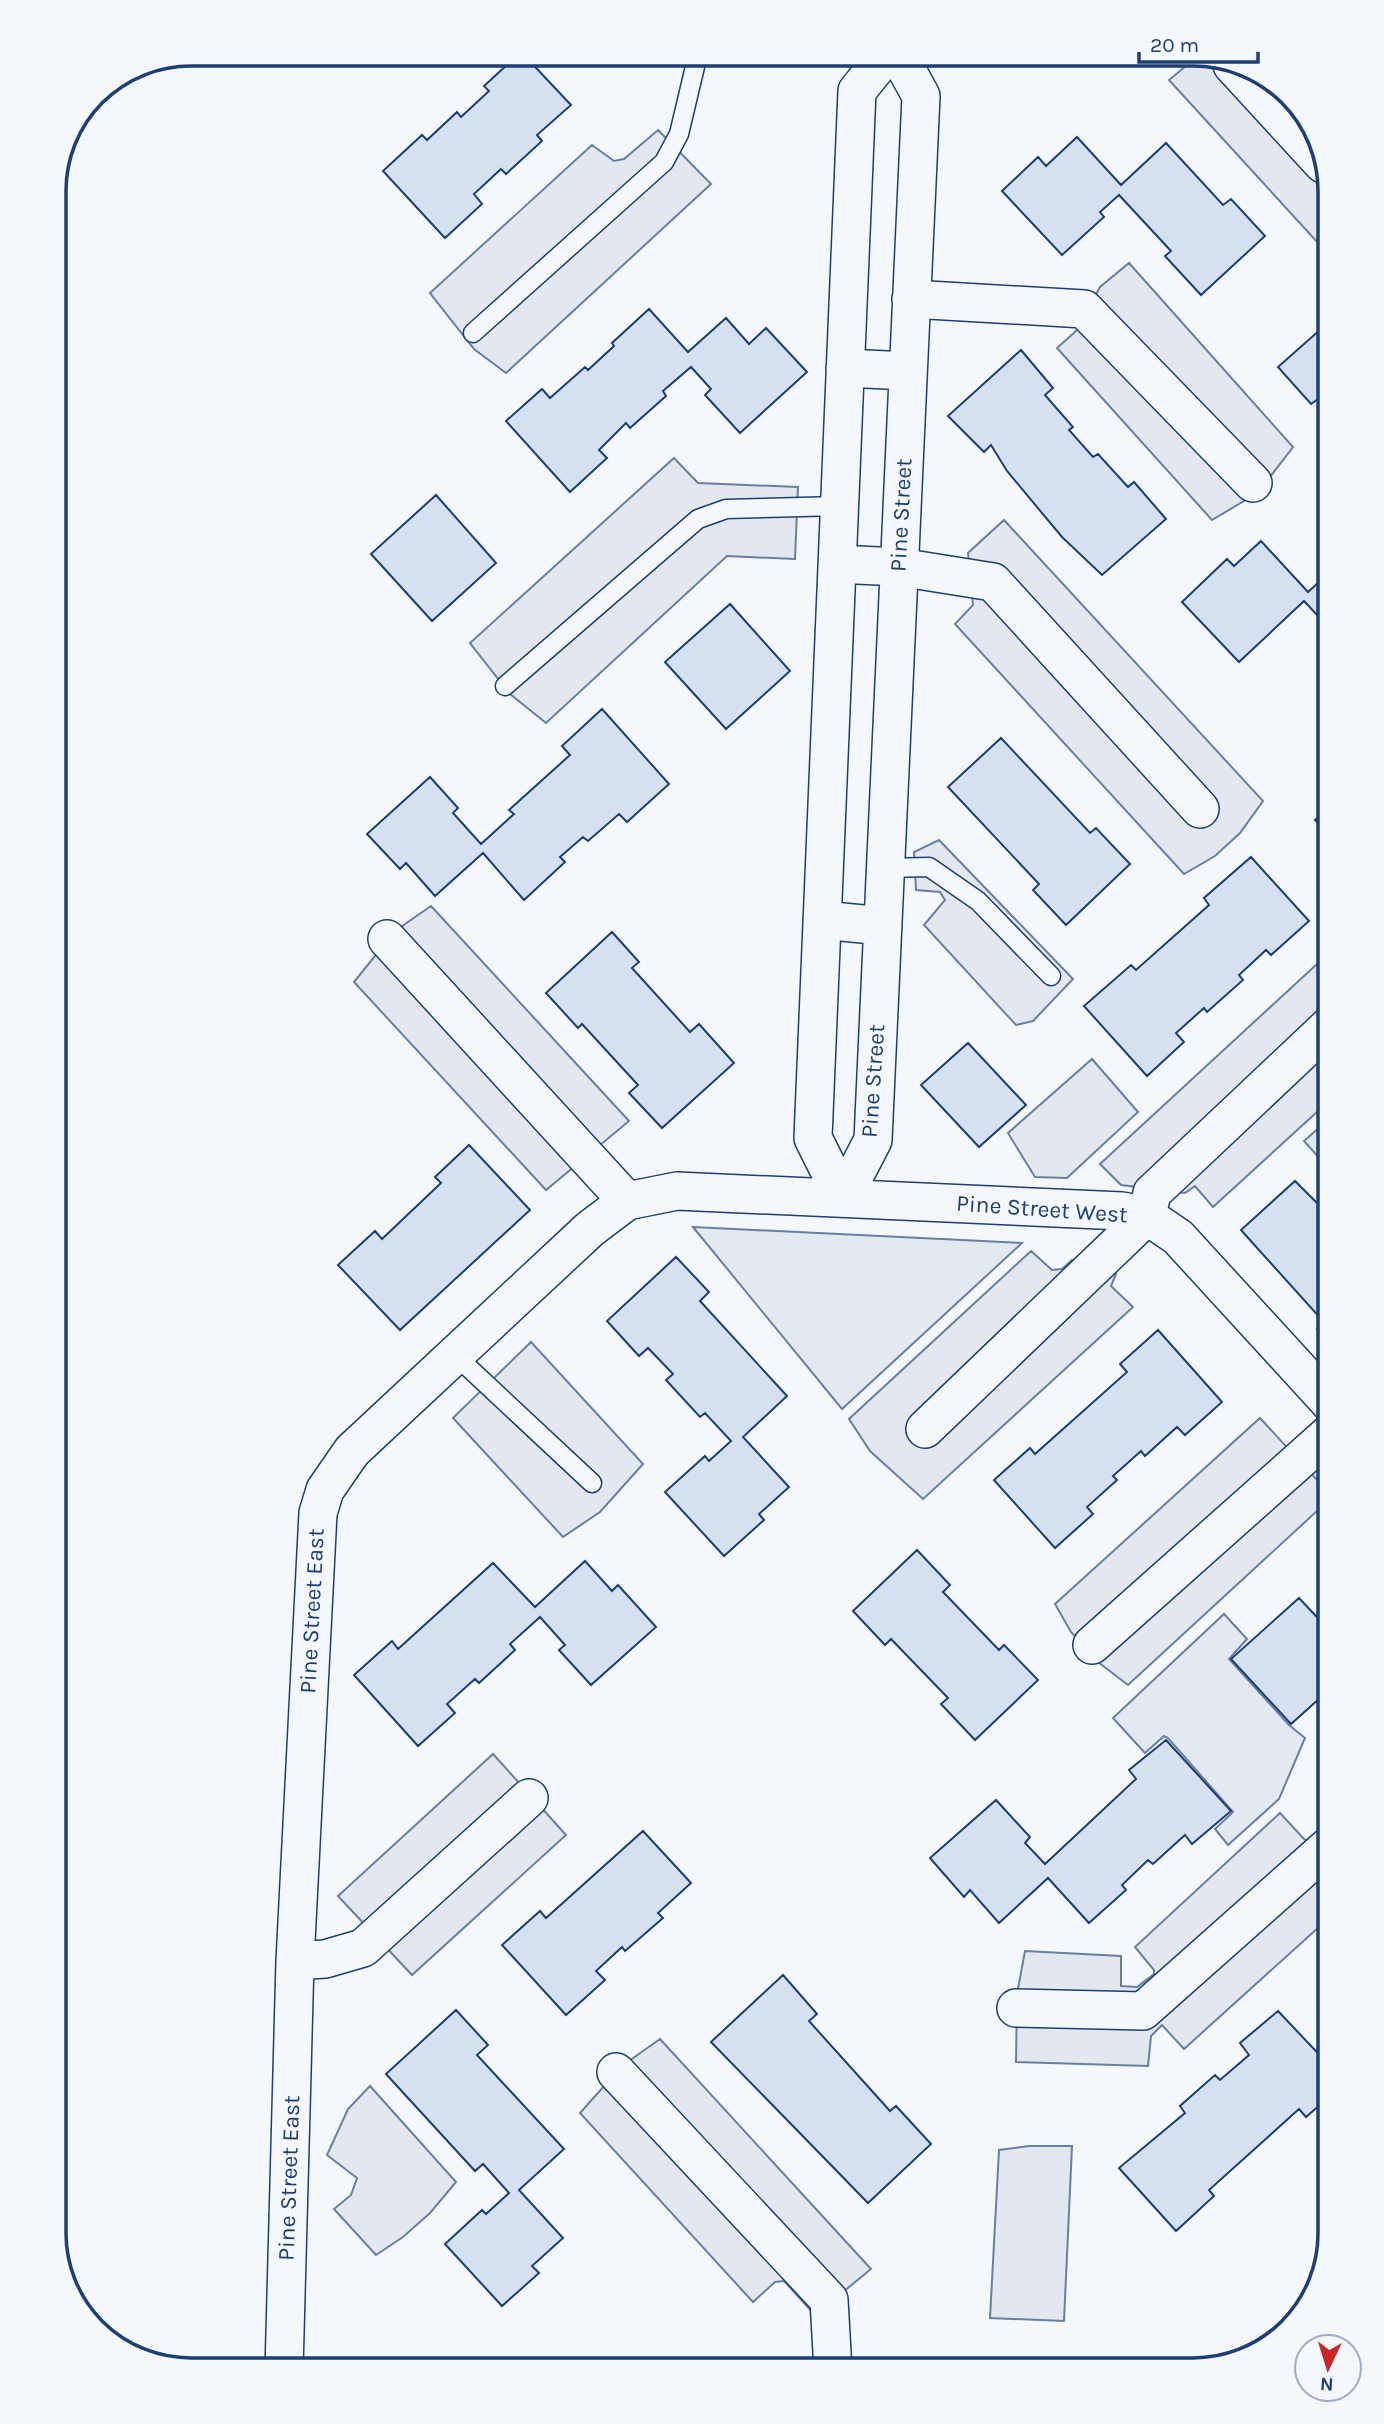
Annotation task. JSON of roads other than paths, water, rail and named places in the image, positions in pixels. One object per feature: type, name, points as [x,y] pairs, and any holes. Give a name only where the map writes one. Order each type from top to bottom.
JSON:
[{"type":"street","points":[[843,1198],[813,1138],[857,91],[877,67]]},
{"type":"street","name":"Pine Street","points":[[843,1198],[873,1140],[921,96],[905,67]]},
{"type":"street","points":[[1243,77],[1311,151]]},
{"type":"street","points":[[912,299],[1084,309],[1253,483]]},
{"type":"street","points":[[845,368],[908,370]]},
{"type":"street","points":[[837,564],[899,566],[993,582],[1200,809]]},
{"type":"street","points":[[822,920],[883,926]]},
{"type":"street","points":[[387,939],[627,1201]]},
{"type":"street","points":[[925,1429],[1147,1216],[1152,1193],[1318,1036]]},
{"type":"street","name":"Pine Street East","points":[[284,2357],[295,1961],[318,1513],[325,1490],[352,1451],[590,1229],[627,1201],[677,1191],[843,1198]]},
{"type":"street","name":"Pine Street West","points":[[843,1198],[1122,1211],[1147,1216],[1178,1237],[1318,1390]]},
{"type":"street","points":[[1092,1645],[1318,1444]]},
{"type":"street","points":[[295,1961],[326,1959],[363,1948],[528,1798]]},
{"type":"street","points":[[1016,2008],[1143,2011],[1318,1856]]},
{"type":"street","points":[[616,2072],[829,2301],[832,2358]]},
{"type":"lane","points":[[473,333],[664,162],[679,134],[695,66]]},
{"type":"lane","points":[[505,686],[698,519],[726,509],[839,506]]},
{"type":"lane","points":[[885,868],[929,867],[978,901],[1051,976]]},
{"type":"lane","points":[[456,1355],[592,1483]]}]
